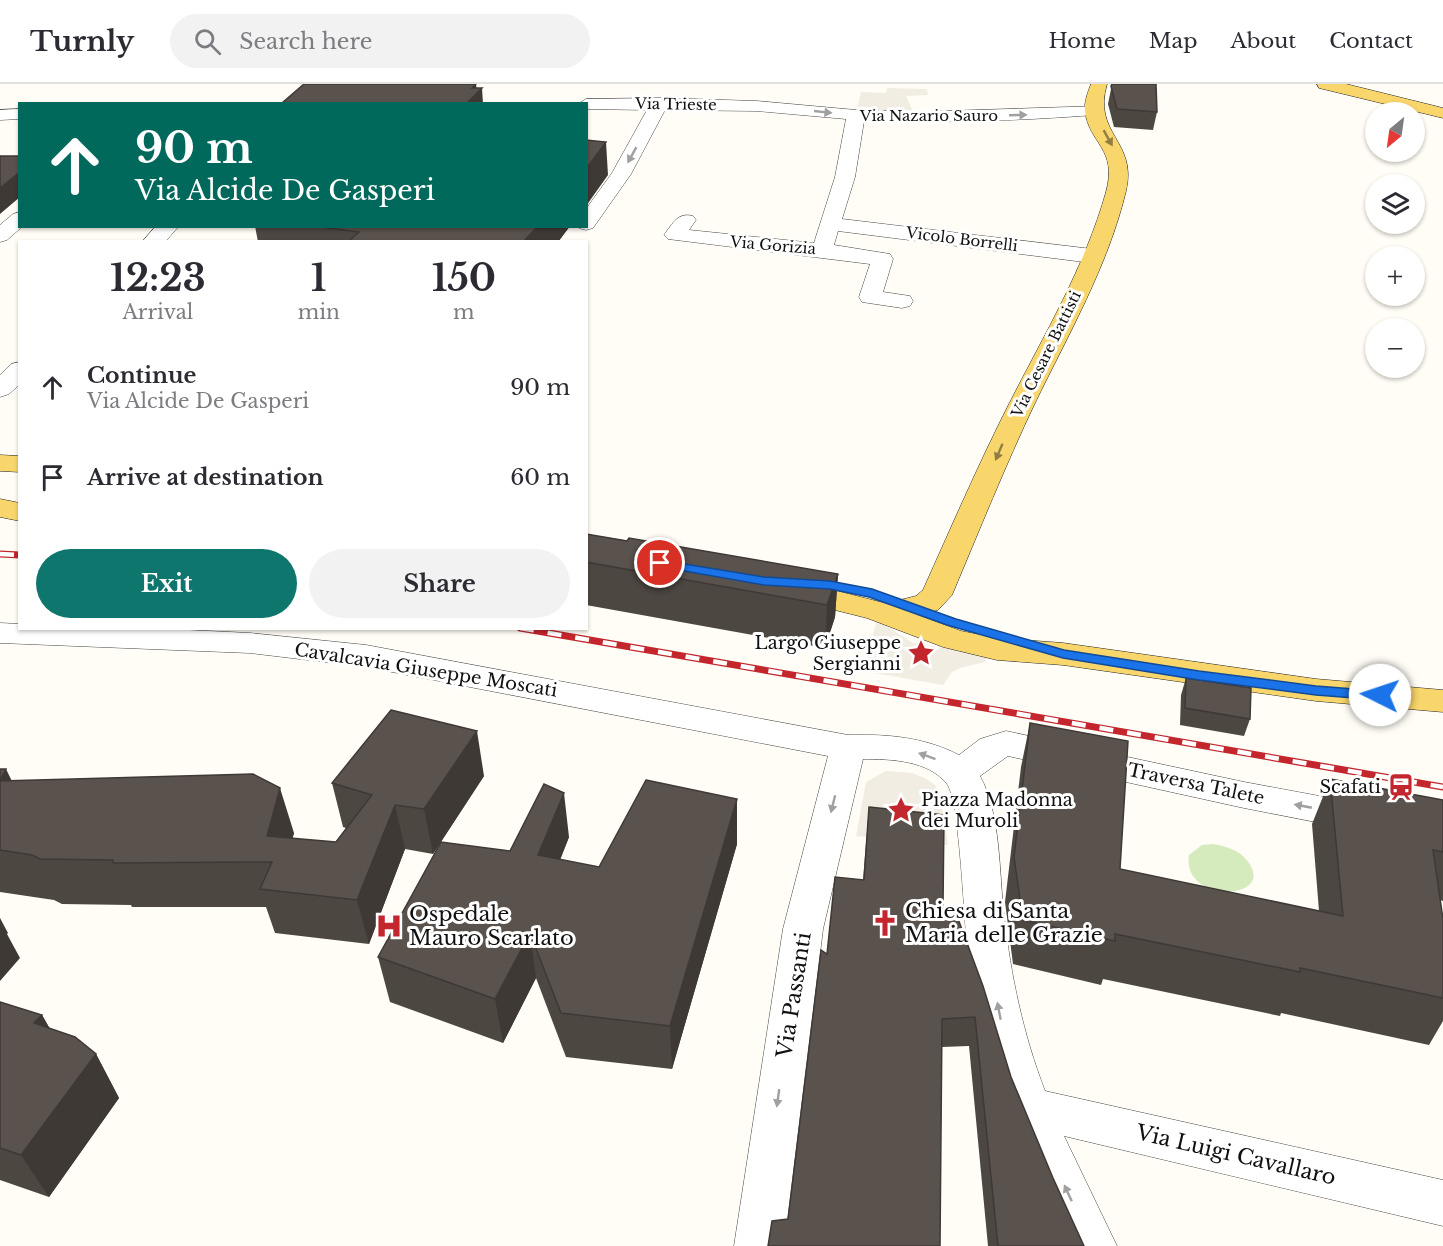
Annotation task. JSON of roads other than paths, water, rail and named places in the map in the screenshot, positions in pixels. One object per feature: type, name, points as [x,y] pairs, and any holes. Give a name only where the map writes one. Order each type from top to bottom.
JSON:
[{"type":"main road","points":[[1094,110],[1099,84]]},
{"type":"main road","points":[[1325,84],[1443,113]]},
{"type":"main road","name":"Via Cesare Battisti","points":[[1094,110],[1120,165],[1116,192],[1092,256],[1050,351],[1008,432],[936,594],[916,618],[954,640],[997,649],[1063,654],[1316,690],[1443,701]]},
{"type":"main road","points":[[0,463],[18,464]]},
{"type":"main road","points":[[0,508],[18,512]]},
{"type":"street","name":"Via Nazario Sauro","points":[[767,100],[856,115],[953,117],[1042,115],[1094,110]]},
{"type":"street","name":"Via Trieste","points":[[588,104],[767,100]]},
{"type":"street","points":[[588,222],[621,174],[660,103]]},
{"type":"street","points":[[0,115],[18,114]]},
{"type":"street","name":"Via Gorizia","points":[[686,220],[675,235],[822,250],[845,177],[856,115]]},
{"type":"street","points":[[0,236],[18,220]]},
{"type":"street","name":"Vicolo Borrelli","points":[[831,224],[1092,256]]},
{"type":"street","points":[[154,240],[167,228]]},
{"type":"street","points":[[822,250],[882,259],[870,297],[902,301]]},
{"type":"street","points":[[0,389],[18,371]]},
{"type":"street","name":"Cavalcavia Giuseppe Moscati","points":[[0,633],[250,643],[366,657],[848,747],[875,746],[921,753],[940,761],[971,764]]},
{"type":"street","name":"Traversa Talete","points":[[971,764],[992,746],[1006,743],[1244,795],[1443,834]]},
{"type":"street","name":"Via Passanti","points":[[759,1246],[803,929],[848,747]]},
{"type":"street","points":[[971,764],[969,790],[974,810],[989,958],[1002,1023],[1028,1107],[1092,1246]]},
{"type":"street","name":"Via Luigi Cavallaro","points":[[1028,1107],[1443,1203]]},
{"type":"railway","points":[[0,554],[18,555]]},
{"type":"railway","points":[[532,630],[1443,787]]},
{"type":"place","name":"Largo Giuseppe Sergianni","points":[[921,653]]},
{"type":"place","name":"Scafati","points":[[1401,787]]},
{"type":"place","name":"Piazza Madonna dei Muroli","points":[[901,810]]},
{"type":"place","name":"Chiesa di Santa Maria delle Grazie","points":[[885,923]]},
{"type":"place","name":"Ospedale Mauro Scarlato","points":[[389,926]]}]
